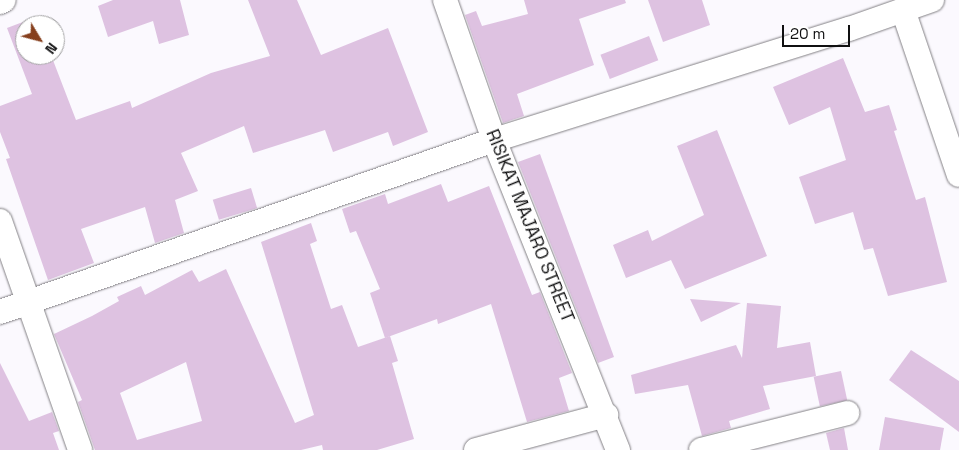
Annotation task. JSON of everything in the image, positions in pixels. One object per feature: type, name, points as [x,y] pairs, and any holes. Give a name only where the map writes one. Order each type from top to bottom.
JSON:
[{"type":"street","points":[[0,2],[4,0]]},
{"type":"street","name":"RISIKAT MAJARO STREET","points":[[445,0],[494,140],[606,415],[618,450]]},
{"type":"street","points":[[0,312],[30,304],[494,140],[849,30],[932,0]]},
{"type":"street","points":[[903,10],[959,175]]},
{"type":"street","points":[[0,221],[80,450]]},
{"type":"street","points":[[701,450],[847,414]]},
{"type":"street","points":[[476,450],[606,415]]},
{"type":"building","points":[[113,0],[180,0],[189,35],[159,44],[153,21],[108,37],[98,6]]},
{"type":"building","points":[[248,0],[297,0],[321,55],[388,28],[428,132],[393,146],[388,132],[333,152],[325,130],[253,153],[244,126],[181,153],[198,191],[175,200],[184,233],[155,243],[145,207],[81,229],[94,263],[48,280],[6,159],[10,158],[0,132],[0,106],[32,94],[21,65],[55,65],[76,120],[130,101],[132,108],[211,73],[270,56]]},
{"type":"building","points":[[524,0],[625,0],[626,3],[579,19],[594,65],[517,94],[524,116],[503,123],[465,15],[476,11],[482,26],[528,14]]},
{"type":"building","points":[[648,0],[702,0],[710,25],[663,42]]},
{"type":"building","points":[[15,25],[15,49],[7,28]]},
{"type":"building","points":[[649,36],[658,60],[610,79],[600,55]]},
{"type":"building","points":[[843,58],[865,112],[889,105],[897,130],[894,131],[916,200],[925,197],[947,282],[888,296],[873,248],[864,250],[853,212],[815,224],[799,177],[846,160],[830,107],[789,125],[773,87]]},
{"type":"building","points":[[717,130],[767,256],[685,289],[671,260],[626,278],[613,245],[648,230],[652,241],[704,215],[677,146]]},
{"type":"building","points":[[540,154],[614,357],[598,363],[518,162]]},
{"type":"building","points":[[441,184],[448,202],[489,186],[532,295],[540,292],[572,373],[559,378],[569,411],[527,422],[491,304],[438,324],[437,319],[385,338],[370,293],[380,289],[356,231],[350,233],[342,209],[385,194],[388,204]]},
{"type":"building","points":[[251,188],[257,208],[219,220],[213,200]]},
{"type":"building","points":[[311,223],[317,241],[310,244],[331,309],[342,305],[358,347],[390,336],[398,361],[392,363],[414,439],[377,450],[323,450],[322,445],[301,450],[95,450],[78,402],[82,400],[54,334],[119,301],[117,297],[141,286],[145,295],[192,270],[199,282],[226,269],[295,423],[314,415],[261,242]],"holes":[[[186,362],[202,421],[137,440],[120,393]]]},
{"type":"building","points":[[690,299],[741,303],[701,322]]},
{"type":"building","points":[[747,303],[781,306],[777,348],[810,342],[816,376],[763,386],[770,409],[729,421],[731,428],[702,436],[688,385],[635,394],[631,375],[736,345],[742,358]]},
{"type":"building","points":[[911,350],[959,381],[959,432],[889,380]]},
{"type":"building","points":[[0,363],[29,421],[52,412],[59,431],[53,433],[59,450],[0,450]]},
{"type":"building","points":[[841,371],[847,400],[820,406],[814,377]]},
{"type":"building","points":[[885,417],[944,428],[940,450],[879,450]]},
{"type":"building","points":[[844,428],[848,450],[830,450],[826,433]]}]
